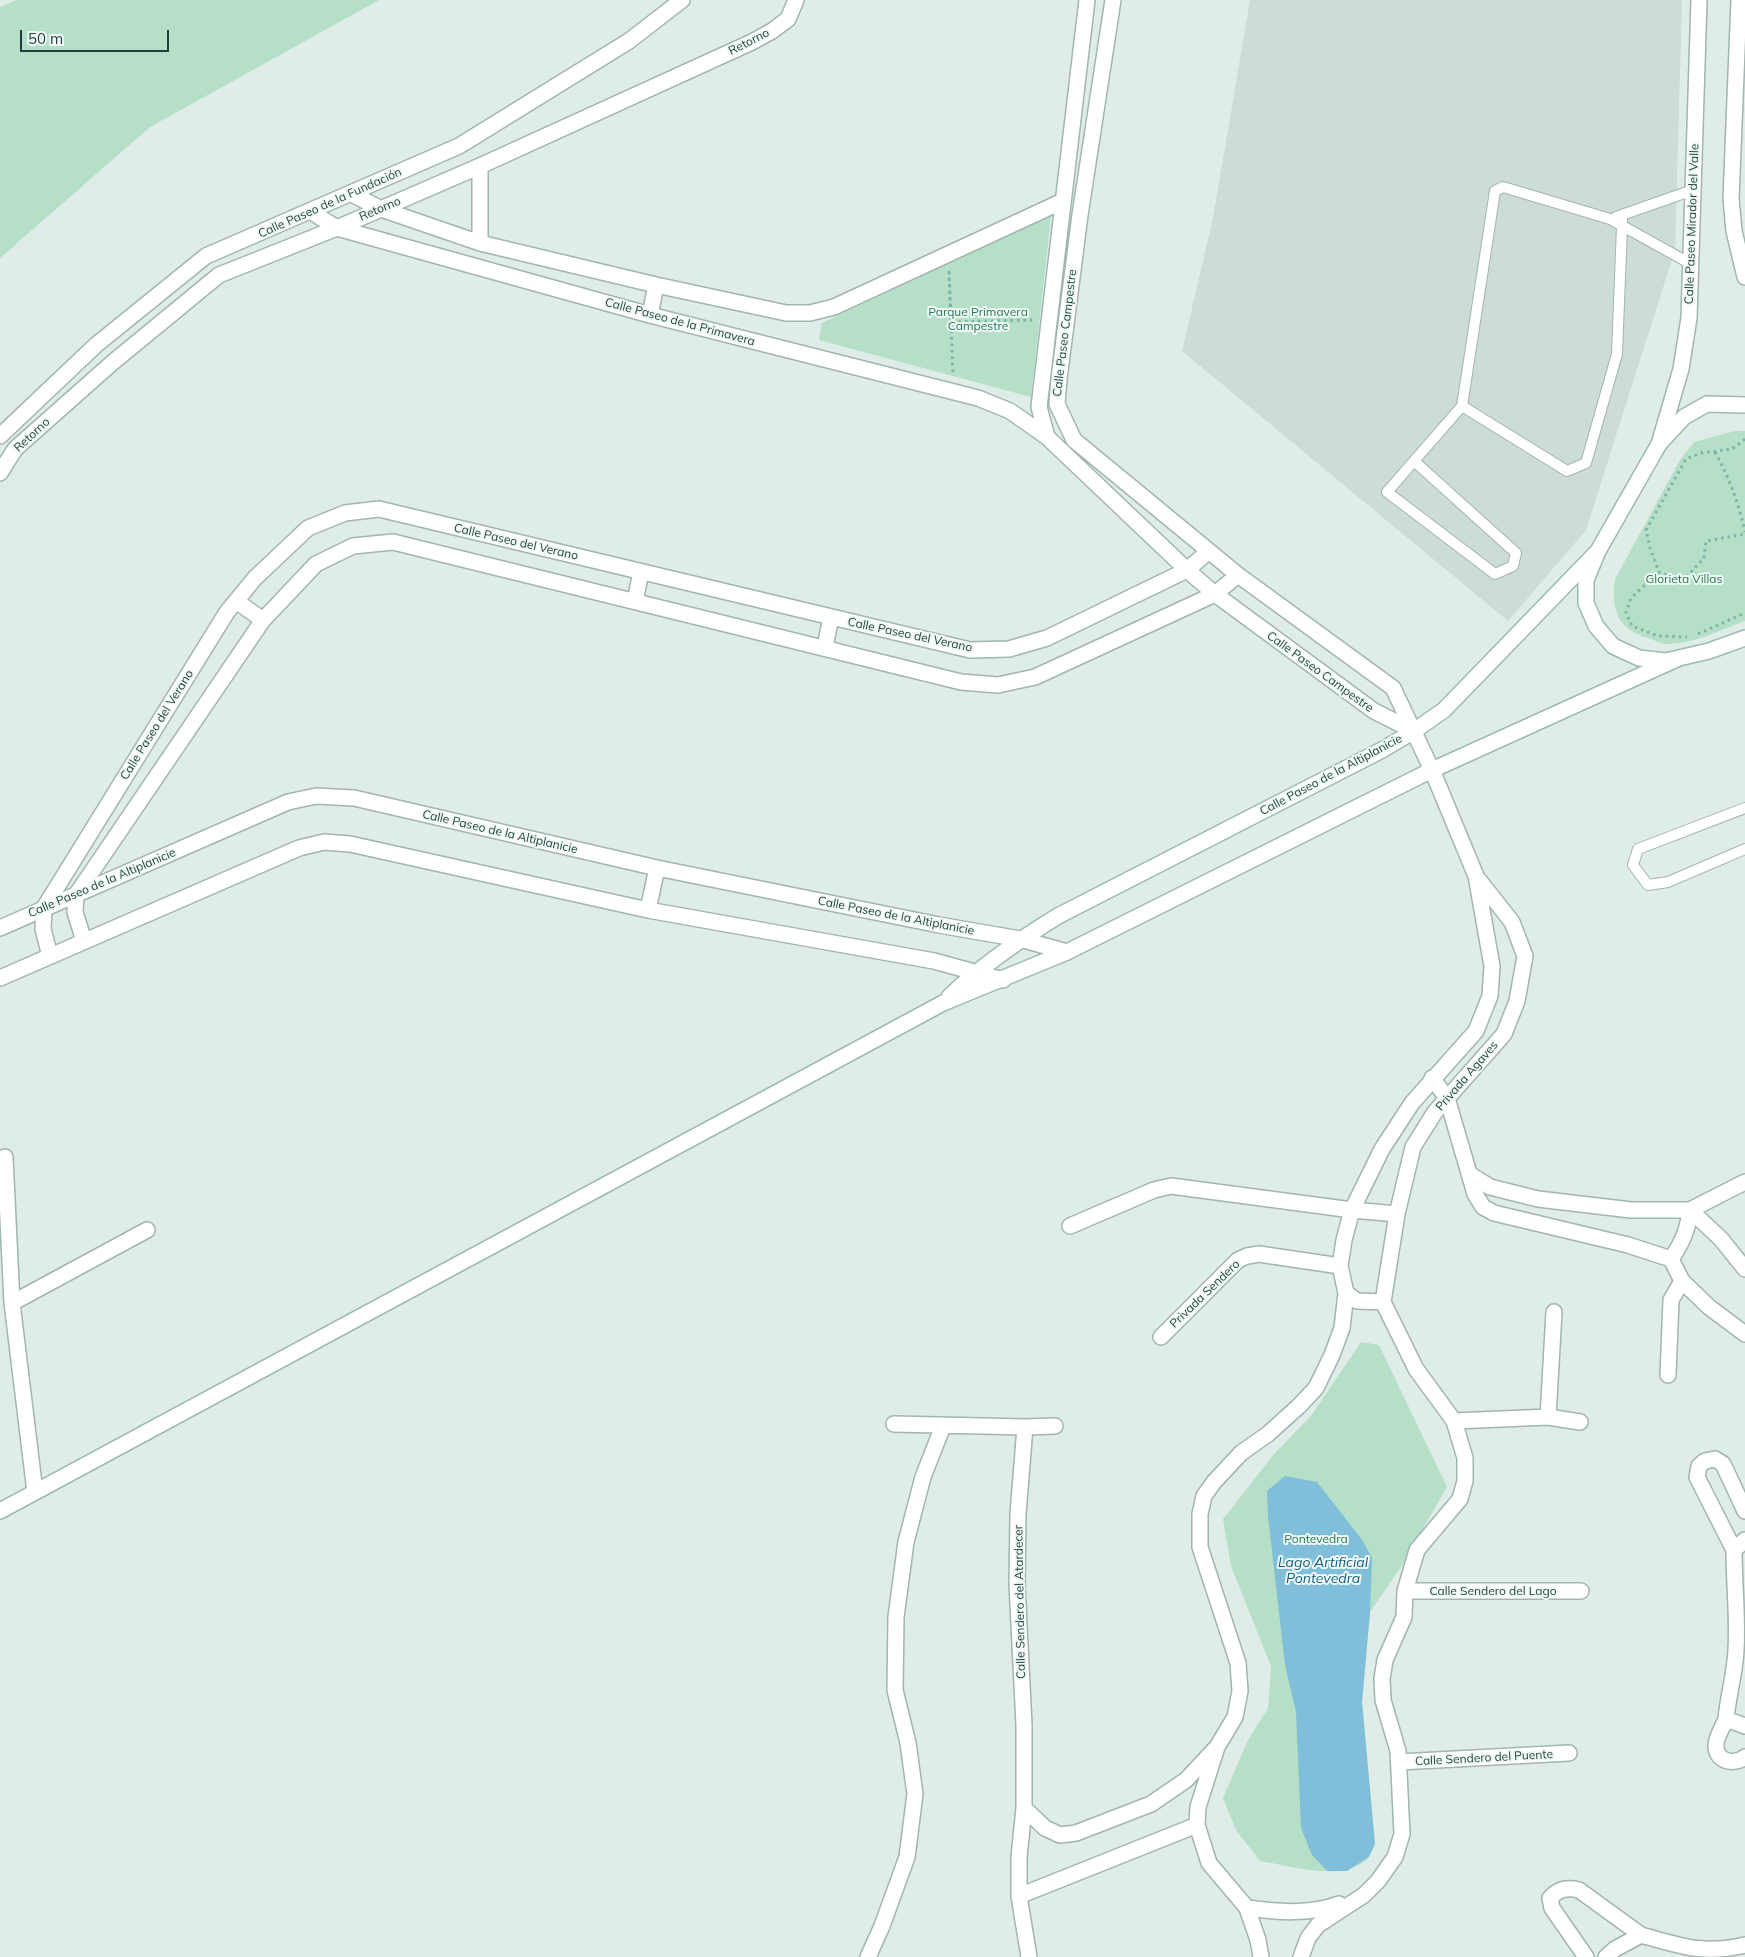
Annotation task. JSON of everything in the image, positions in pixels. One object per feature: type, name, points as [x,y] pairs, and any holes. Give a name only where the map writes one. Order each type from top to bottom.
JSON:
[{"type":"street","name":"Calle Paseo de la Fundación","points":[[0,436],[96,345],[206,256],[460,146],[629,41],[682,0]]},
{"type":"street","name":"Retorno","points":[[0,474],[15,450],[112,363],[219,275],[338,228],[480,166],[752,42],[788,19],[796,0]]},
{"type":"street","name":"Calle Paseo Campestre","points":[[1087,0],[1039,407],[1047,437],[1187,570],[1216,594],[1374,712],[1414,732]]},
{"type":"street","name":"Calle Paseo Campestre","points":[[1113,0],[1084,191],[1058,379],[1057,404],[1074,440],[1238,575],[1393,688],[1414,732]]},
{"type":"street","name":"Calle Paseo Mirador del Valle","points":[[1659,444],[1681,369],[1689,318],[1699,0]]},
{"type":"street","points":[[1739,0],[1741,72],[1731,199],[1739,231],[1745,277]]},
{"type":"street","points":[[480,166],[480,243]]},
{"type":"street","points":[[350,193],[381,209],[480,243],[656,285],[786,313],[810,313],[834,307],[1063,195],[1084,191]]},
{"type":"street","name":"Calle Paseo de la Primavera","points":[[310,212],[338,228],[650,315],[978,398],[1010,411],[1047,437]]},
{"type":"street","points":[[650,315],[656,285]]},
{"type":"street","points":[[1745,405],[1707,404],[1684,417],[1659,444],[1598,551],[1586,580],[1586,603],[1596,626],[1613,646],[1639,658],[1666,661],[1709,651],[1745,638]]},
{"type":"street","name":"Calle Paseo del Verano","points":[[44,908],[226,612],[255,578],[308,528],[345,513],[379,509],[970,650],[1009,649],[1047,638],[1187,570],[1209,551]]},
{"type":"street","points":[[84,941],[75,912],[76,895],[263,620],[316,564],[353,546],[393,542],[961,682],[998,684],[1035,677],[1216,594],[1238,575]]},
{"type":"street","name":"Calle Paseo de la Altiplanicie","points":[[943,1003],[976,971],[1020,939],[1058,916],[1414,732],[1444,710],[1598,551]]},
{"type":"street","points":[[635,602],[640,572]]},
{"type":"street","points":[[236,601],[263,620]]},
{"type":"street","points":[[825,647],[831,617]]},
{"type":"street","points":[[0,1511],[943,1003],[1003,980],[1067,952],[1432,770],[1680,658]]},
{"type":"street","name":"Privada Agaves","points":[[1340,1266],[1344,1240],[1352,1210],[1382,1149],[1412,1103],[1476,1030],[1490,996],[1492,966],[1476,876],[1432,770],[1414,732]]},
{"type":"street","name":"Calle Paseo de la Altiplanicie","points":[[0,928],[288,802],[316,796],[354,798],[657,868],[939,926],[1020,939],[1067,952]]},
{"type":"street","points":[[0,978],[299,848],[324,842],[350,844],[648,910],[934,961],[976,971],[1003,980]]},
{"type":"street","points":[[648,910],[657,868]]},
{"type":"street","name":"Privada Agaves","points":[[1383,1302],[1397,1214],[1413,1147],[1446,1098],[1504,1034],[1517,1001],[1525,956],[1512,922],[1476,876]]},
{"type":"street","points":[[44,908],[43,929],[50,956]]},
{"type":"street","points":[[1432,1078],[1446,1098],[1475,1194],[1483,1206],[1494,1213],[1628,1245],[1670,1259],[1682,1281],[1710,1307],[1745,1334]]},
{"type":"street","points":[[5,1157],[12,1303],[35,1492]]},
{"type":"street","points":[[1469,1174],[1490,1188],[1538,1199],[1631,1210],[1690,1210],[1745,1182]]},
{"type":"street","points":[[1070,1226],[1154,1190],[1171,1186],[1352,1210],[1397,1214]]},
{"type":"street","points":[[1670,1259],[1681,1244],[1688,1228],[1690,1210]]},
{"type":"street","points":[[1690,1210],[1721,1239],[1745,1269]]},
{"type":"street","points":[[12,1303],[148,1230]]},
{"type":"street","name":"Privada Sendero","points":[[1161,1336],[1238,1260],[1247,1256],[1259,1254],[1340,1266]]},
{"type":"street","points":[[1024,1808],[1045,1828],[1060,1835],[1076,1833],[1151,1804],[1186,1780],[1217,1746],[1235,1717],[1240,1691],[1238,1663],[1200,1547],[1200,1514],[1204,1496],[1214,1482],[1241,1453],[1268,1434],[1300,1406],[1316,1388],[1332,1355],[1342,1328],[1346,1293],[1340,1266]]},
{"type":"street","points":[[1668,1375],[1671,1300],[1682,1281]]},
{"type":"street","points":[[1301,1957],[1308,1938],[1318,1925],[1364,1895],[1378,1881],[1395,1857],[1402,1834],[1399,1762],[1398,1752],[1383,1700],[1382,1679],[1385,1660],[1404,1616],[1406,1591],[1417,1550],[1460,1499],[1465,1481],[1465,1458],[1454,1421],[1416,1369],[1383,1302],[1369,1303],[1357,1301],[1346,1293]]},
{"type":"street","points":[[1548,1417],[1554,1312]]},
{"type":"street","points":[[1454,1421],[1548,1417],[1580,1422]]},
{"type":"street","points":[[894,1424],[1055,1426]]},
{"type":"street","points":[[868,1957],[882,1926],[907,1858],[915,1794],[908,1743],[895,1690],[896,1617],[908,1533],[923,1477],[943,1426]]},
{"type":"street","name":"Calle Sendero del Atardecer","points":[[1025,1427],[1018,1514],[1017,1584],[1024,1725],[1024,1808],[1019,1857],[1019,1896],[1029,1957]]},
{"type":"street","points":[[1745,1511],[1723,1464],[1715,1459],[1705,1461],[1699,1466],[1697,1477],[1740,1545],[1734,1585],[1737,1625],[1736,1654],[1726,1719],[1716,1743],[1716,1751],[1720,1758],[1727,1761],[1737,1762],[1745,1758]]},
{"type":"street","name":"Calle Sendero del Lago","points":[[1406,1591],[1581,1591]]},
{"type":"street","points":[[1726,1719],[1745,1726]]},
{"type":"street","points":[[1217,1746],[1198,1807],[1197,1825],[1209,1863],[1247,1908],[1258,1940],[1261,1957]]},
{"type":"street","name":"Calle Sendero del Puente","points":[[1399,1762],[1569,1753]]},
{"type":"street","points":[[1019,1896],[1197,1825]]},
{"type":"street","points":[[1586,1957],[1552,1908],[1550,1898],[1558,1891],[1569,1887],[1579,1890],[1642,1935],[1707,1951],[1745,1946]]},
{"type":"street","points":[[1247,1908],[1275,1912],[1323,1910],[1364,1895]]},
{"type":"street","points":[[1606,1957],[1615,1949],[1642,1935]]},
{"type":"lane","points":[[1414,461],[1516,553],[1513,566],[1495,574],[1387,492],[1414,461],[1462,406],[1495,191],[1503,187],[1610,219],[1622,220],[1693,190]]},
{"type":"lane","points":[[1622,220],[1691,264]]},
{"type":"lane","points":[[1462,406],[1567,472],[1586,463],[1617,354],[1622,220]]},
{"type":"lane","points":[[1745,808],[1638,849],[1633,865],[1648,885],[1668,882],[1745,849]]},
{"type":"path","points":[[961,378],[952,376],[949,264],[951,322],[1040,320]]},
{"type":"path","points":[[1715,452],[1725,469],[1742,517],[1745,533],[1706,541],[1704,558],[1682,582],[1659,572],[1650,548],[1646,530],[1686,459],[1701,453],[1732,449],[1745,439]]},
{"type":"path","points":[[1659,572],[1631,598],[1626,613],[1632,626],[1658,636],[1691,637],[1745,613]]},
{"type":"shaded area","points":[[1250,0],[1682,0],[1675,250],[1586,530],[1508,621],[1182,351],[1213,218]]},
{"type":"green space","points":[[17,0],[379,0],[150,127],[0,258],[0,7]]},
{"type":"green space","name":"Parque Primavera Campestre","points":[[1051,216],[1031,397],[819,340],[822,323]]},
{"type":"green space","name":"Glorieta Villas","points":[[1735,431],[1745,431],[1745,621],[1687,642],[1667,644],[1638,634],[1629,629],[1618,616],[1614,600],[1615,579],[1680,460],[1694,442]]},
{"type":"green space","name":"Pontevedra","points":[[1361,1342],[1379,1345],[1447,1487],[1401,1567],[1370,1612],[1362,1702],[1375,1844],[1368,1858],[1357,1866],[1345,1870],[1316,1871],[1260,1861],[1236,1830],[1223,1798],[1248,1740],[1268,1708],[1271,1666],[1231,1566],[1223,1519],[1275,1453],[1311,1416]]},
{"type":"water","name":"Lago Artificial Pontevedra","points":[[1285,1476],[1317,1482],[1363,1541],[1372,1558],[1370,1612],[1362,1702],[1375,1844],[1369,1857],[1347,1871],[1327,1871],[1312,1855],[1301,1828],[1296,1712],[1285,1665],[1268,1516],[1267,1491]]}]
